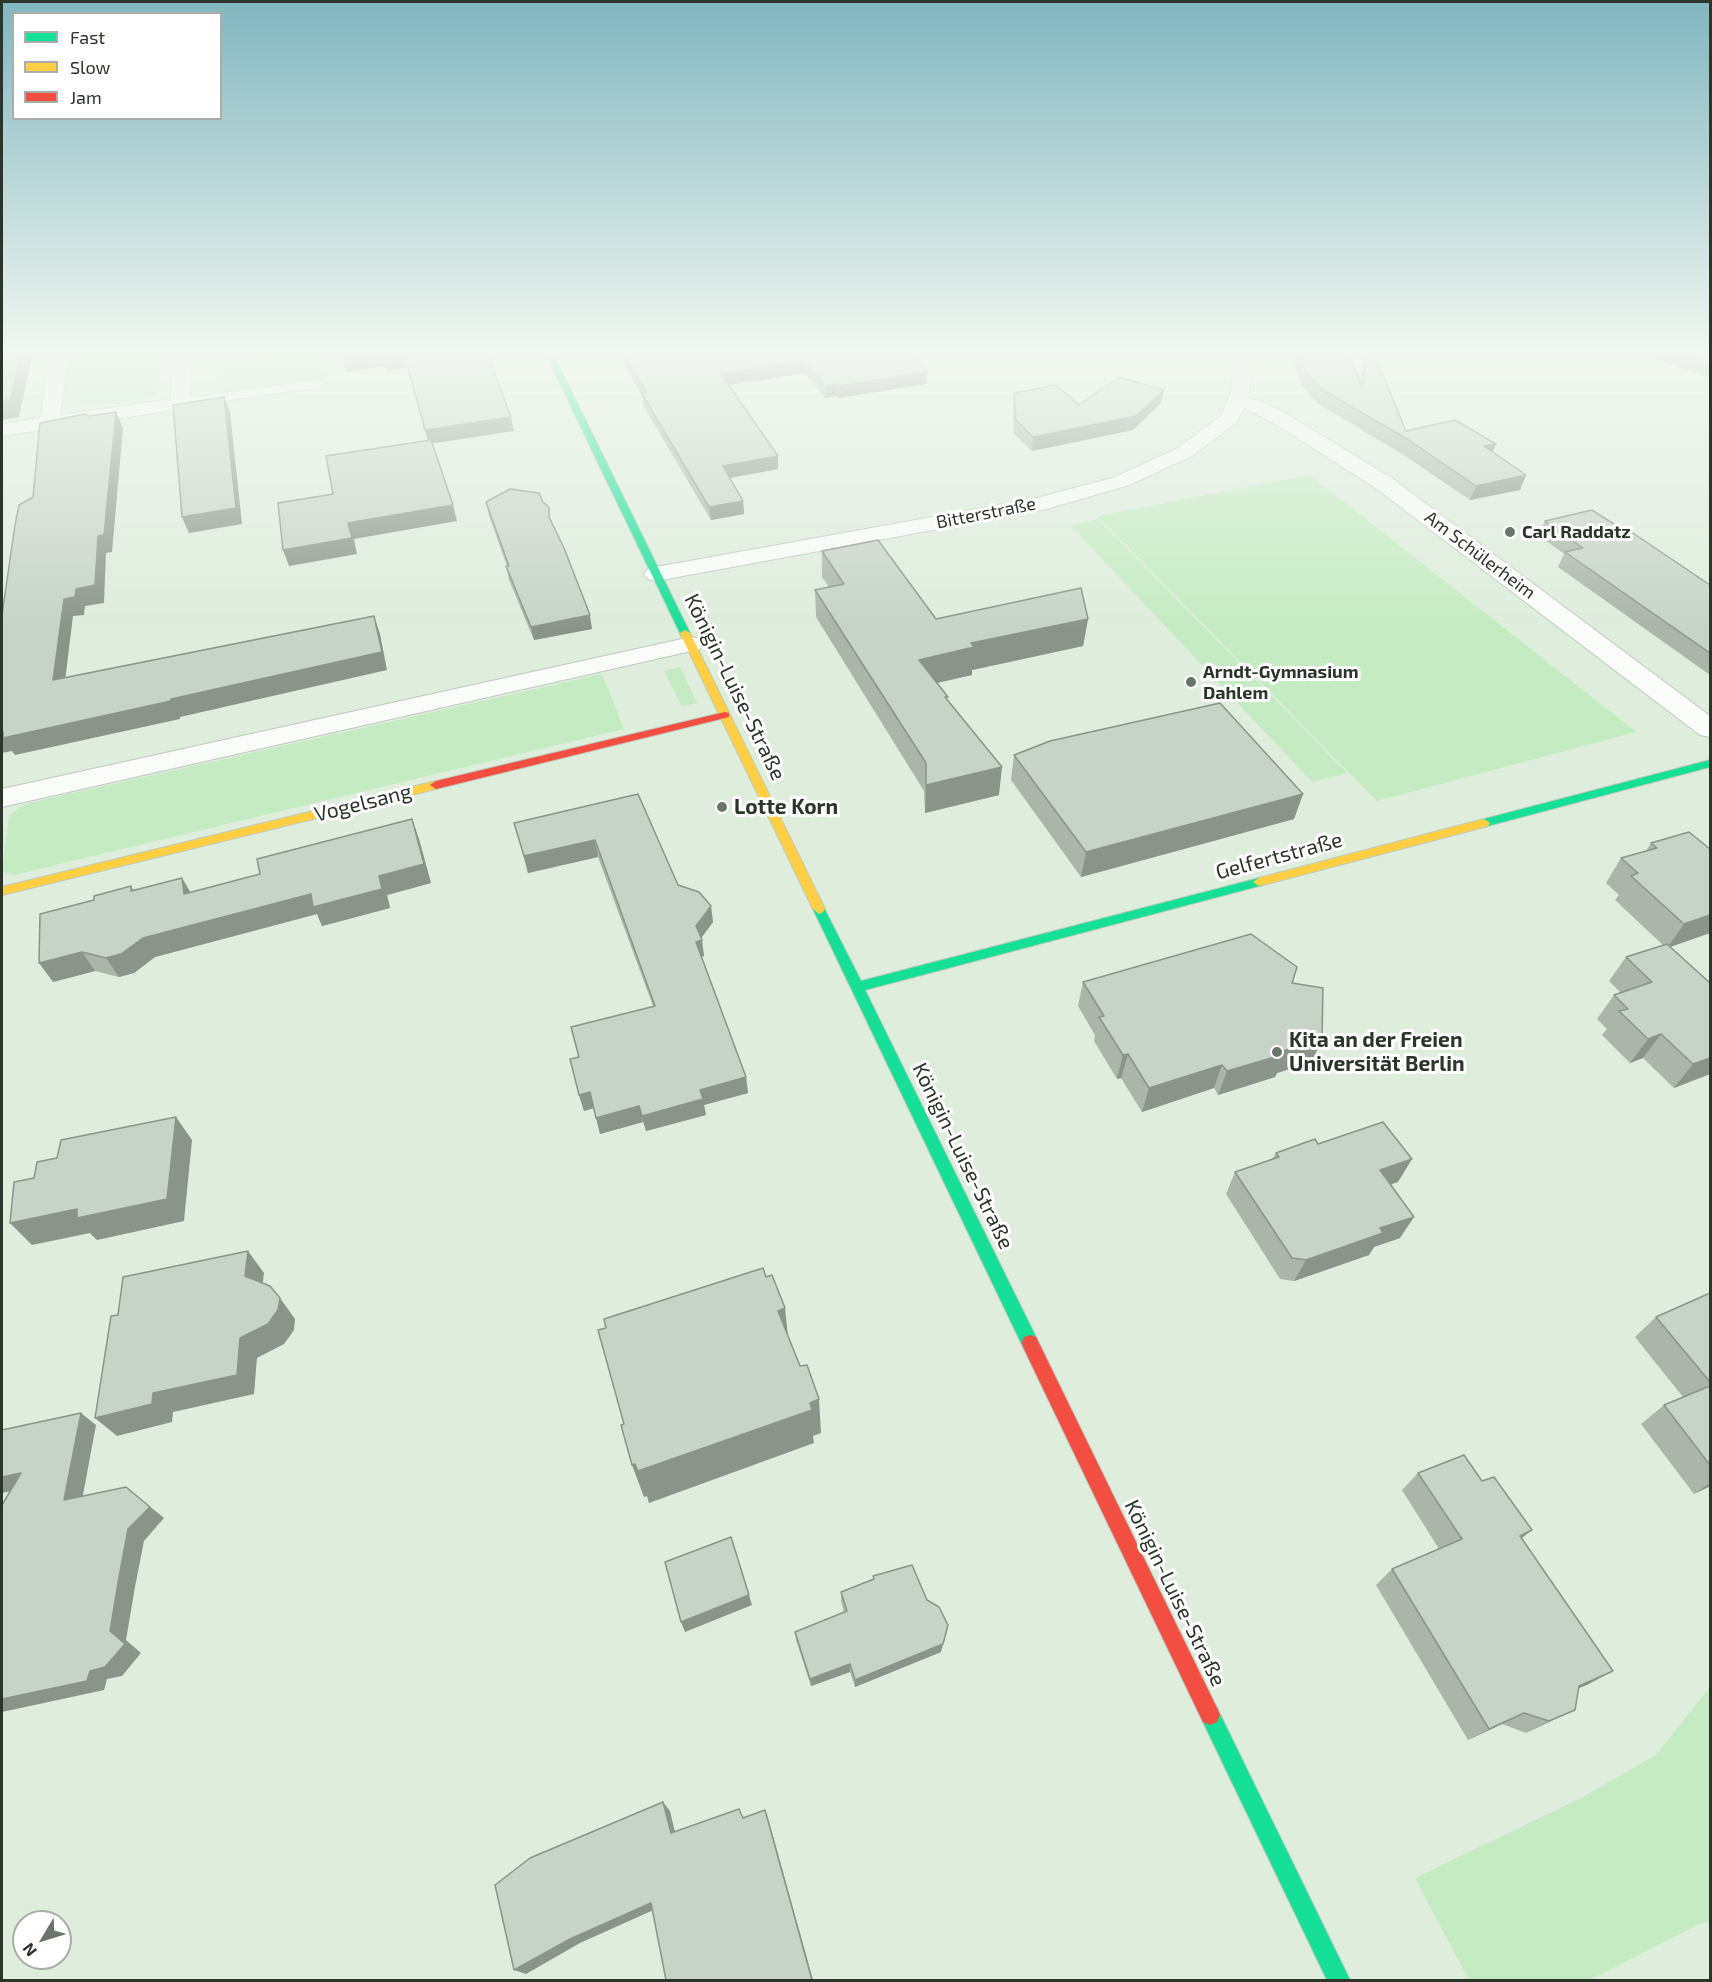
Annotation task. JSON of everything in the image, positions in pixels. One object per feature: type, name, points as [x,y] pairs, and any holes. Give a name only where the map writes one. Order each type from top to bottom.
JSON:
[{"type":"main road","name":"Königin-Luise-Straße","points":[[593,443],[1339,1980]]},
{"type":"main road","name":"Vogelsang","points":[[2,891],[725,715]]},
{"type":"main road","name":"Gelfertstraße","points":[[858,987],[1710,765]]},
{"type":"street","name":"Bitterstraße","points":[[657,574],[1039,504],[1088,492],[1153,469],[1196,443]]},
{"type":"street","name":"Am Schülerheim","points":[[1322,443],[1385,483],[1710,729]]},
{"type":"street","points":[[2,798],[691,644]]},
{"type":"green space","points":[[1310,475],[1636,732],[1377,801],[1097,516]]},
{"type":"green space","points":[[1098,519],[1347,773],[1312,782],[1070,525]]},
{"type":"green space","points":[[680,667],[697,703],[682,706],[664,671]]},
{"type":"green space","points":[[602,674],[624,729],[14,875],[2,871],[9,816],[29,803]]},
{"type":"green space","points":[[1710,1687],[1710,1921],[1697,1925],[1590,1980],[1469,1980],[1415,1878],[1583,1797],[1656,1755]]},
{"type":"building","points":[[38,443],[113,443],[104,535],[98,536],[95,585],[76,589],[75,597],[64,599],[53,680],[374,616],[382,652],[3,738],[2,615],[19,505],[33,497]]},
{"type":"building","points":[[176,443],[229,443],[236,508],[182,517]]},
{"type":"building","points":[[408,443],[432,443],[453,505],[348,523],[352,538],[283,550],[278,503],[333,494],[326,456]]},
{"type":"building","points":[[671,443],[769,443],[778,456],[723,466],[743,501],[709,507]]},
{"type":"building","points":[[1414,443],[1495,443],[1484,446],[1526,475],[1476,486]]},
{"type":"building","points":[[510,489],[539,493],[543,502],[549,507],[549,517],[564,548],[590,615],[531,627],[506,566],[509,566],[486,502]]},
{"type":"building","points":[[1592,510],[1620,528],[1624,527],[1710,585],[1710,653],[1565,552],[1583,548],[1545,521]]},
{"type":"building","points":[[878,540],[936,619],[1081,588],[1088,619],[971,643],[974,647],[919,660],[948,697],[945,697],[1002,767],[926,785],[926,763],[815,590],[844,584],[822,551]]},
{"type":"building","points":[[1220,703],[1303,794],[1086,852],[1014,755],[1050,741]]},
{"type":"building","points":[[638,794],[678,885],[699,892],[711,906],[696,926],[702,940],[696,942],[746,1077],[700,1090],[703,1099],[642,1116],[639,1106],[596,1118],[590,1092],[579,1095],[570,1059],[579,1057],[571,1027],[655,1006],[595,840],[524,856],[514,823]]},
{"type":"building","points":[[412,819],[424,864],[379,876],[382,889],[313,907],[311,894],[143,938],[121,954],[106,958],[82,952],[39,963],[40,914],[94,900],[94,896],[131,886],[131,891],[182,878],[184,894],[260,874],[257,859]]},
{"type":"building","points":[[1689,832],[1710,849],[1710,915],[1684,924],[1631,876],[1638,873],[1621,858],[1657,848],[1651,843]]},
{"type":"building","points":[[1251,934],[1297,967],[1292,983],[1323,988],[1322,1038],[1283,1051],[1285,1054],[1227,1071],[1222,1065],[1149,1088],[1128,1054],[1123,1055],[1099,1017],[1104,1016],[1083,982]]},
{"type":"building","points":[[1667,944],[1710,983],[1710,1058],[1693,1064],[1661,1034],[1648,1039],[1619,1011],[1628,1009],[1614,995],[1652,982],[1626,957]]},
{"type":"building","points":[[176,1117],[167,1199],[77,1218],[77,1209],[10,1223],[14,1182],[34,1178],[37,1162],[57,1158],[61,1140]]},
{"type":"building","points":[[1383,1122],[1412,1159],[1380,1170],[1414,1217],[1380,1228],[1383,1233],[1306,1260],[1292,1258],[1235,1172],[1279,1157],[1276,1153],[1315,1139],[1318,1144]]},
{"type":"building","points":[[248,1251],[245,1276],[270,1286],[280,1298],[278,1310],[268,1324],[240,1338],[237,1375],[153,1393],[152,1404],[95,1418],[111,1316],[118,1315],[123,1277]]},
{"type":"building","points":[[763,1268],[766,1277],[772,1275],[785,1308],[778,1311],[800,1366],[807,1365],[819,1399],[810,1403],[812,1410],[638,1471],[635,1464],[632,1465],[621,1425],[624,1424],[598,1330],[606,1328],[604,1319]]},
{"type":"building","points":[[1710,1293],[1710,1382],[1656,1317]]},
{"type":"building","points":[[1710,1386],[1710,1465],[1664,1405]]},
{"type":"building","points":[[81,1413],[64,1500],[126,1487],[150,1507],[128,1529],[119,1577],[110,1631],[125,1644],[105,1667],[90,1671],[87,1681],[2,1699],[2,1505],[21,1473],[2,1477],[2,1430]]},
{"type":"building","points":[[1464,1455],[1482,1481],[1494,1477],[1532,1530],[1520,1536],[1613,1671],[1579,1686],[1575,1710],[1549,1721],[1524,1713],[1489,1729],[1392,1569],[1462,1539],[1418,1473]]},
{"type":"building","points":[[731,1537],[749,1595],[681,1622],[665,1562]]},
{"type":"building","points":[[912,1565],[927,1600],[939,1607],[948,1625],[943,1644],[855,1680],[850,1664],[810,1679],[795,1632],[847,1611],[841,1592],[874,1579],[873,1576]]},
{"type":"building","points":[[663,1802],[671,1833],[739,1809],[743,1818],[765,1810],[812,1980],[666,1980],[651,1903],[570,1939],[514,1970],[495,1885],[530,1858]]},
{"type":"traffic: fast","points":[[593,443],[685,633]]},
{"type":"traffic: fast","points":[[1484,823],[1710,764]]},
{"type":"traffic: fast","points":[[858,987],[1259,882]]},
{"type":"traffic: fast","points":[[819,909],[1030,1343]]},
{"type":"traffic: fast","points":[[1210,1715],[1339,1980]]},
{"type":"traffic: slow","points":[[685,633],[819,909]]},
{"type":"traffic: slow","points":[[2,891],[436,785]]},
{"type":"traffic: slow","points":[[1259,882],[1484,823]]},
{"type":"traffic: jam","points":[[436,785],[725,715]]},
{"type":"traffic: jam","points":[[1030,1343],[1210,1715]]},
{"type":"place","name":"Carl Raddatz","points":[[1510,532]]},
{"type":"place","name":"Arndt-Gymnasium Dahlem","points":[[1191,682]]},
{"type":"place","name":"Lotte Korn","points":[[722,807]]},
{"type":"place","name":"Kita an der Freien Universität Berlin","points":[[1277,1052]]}]
